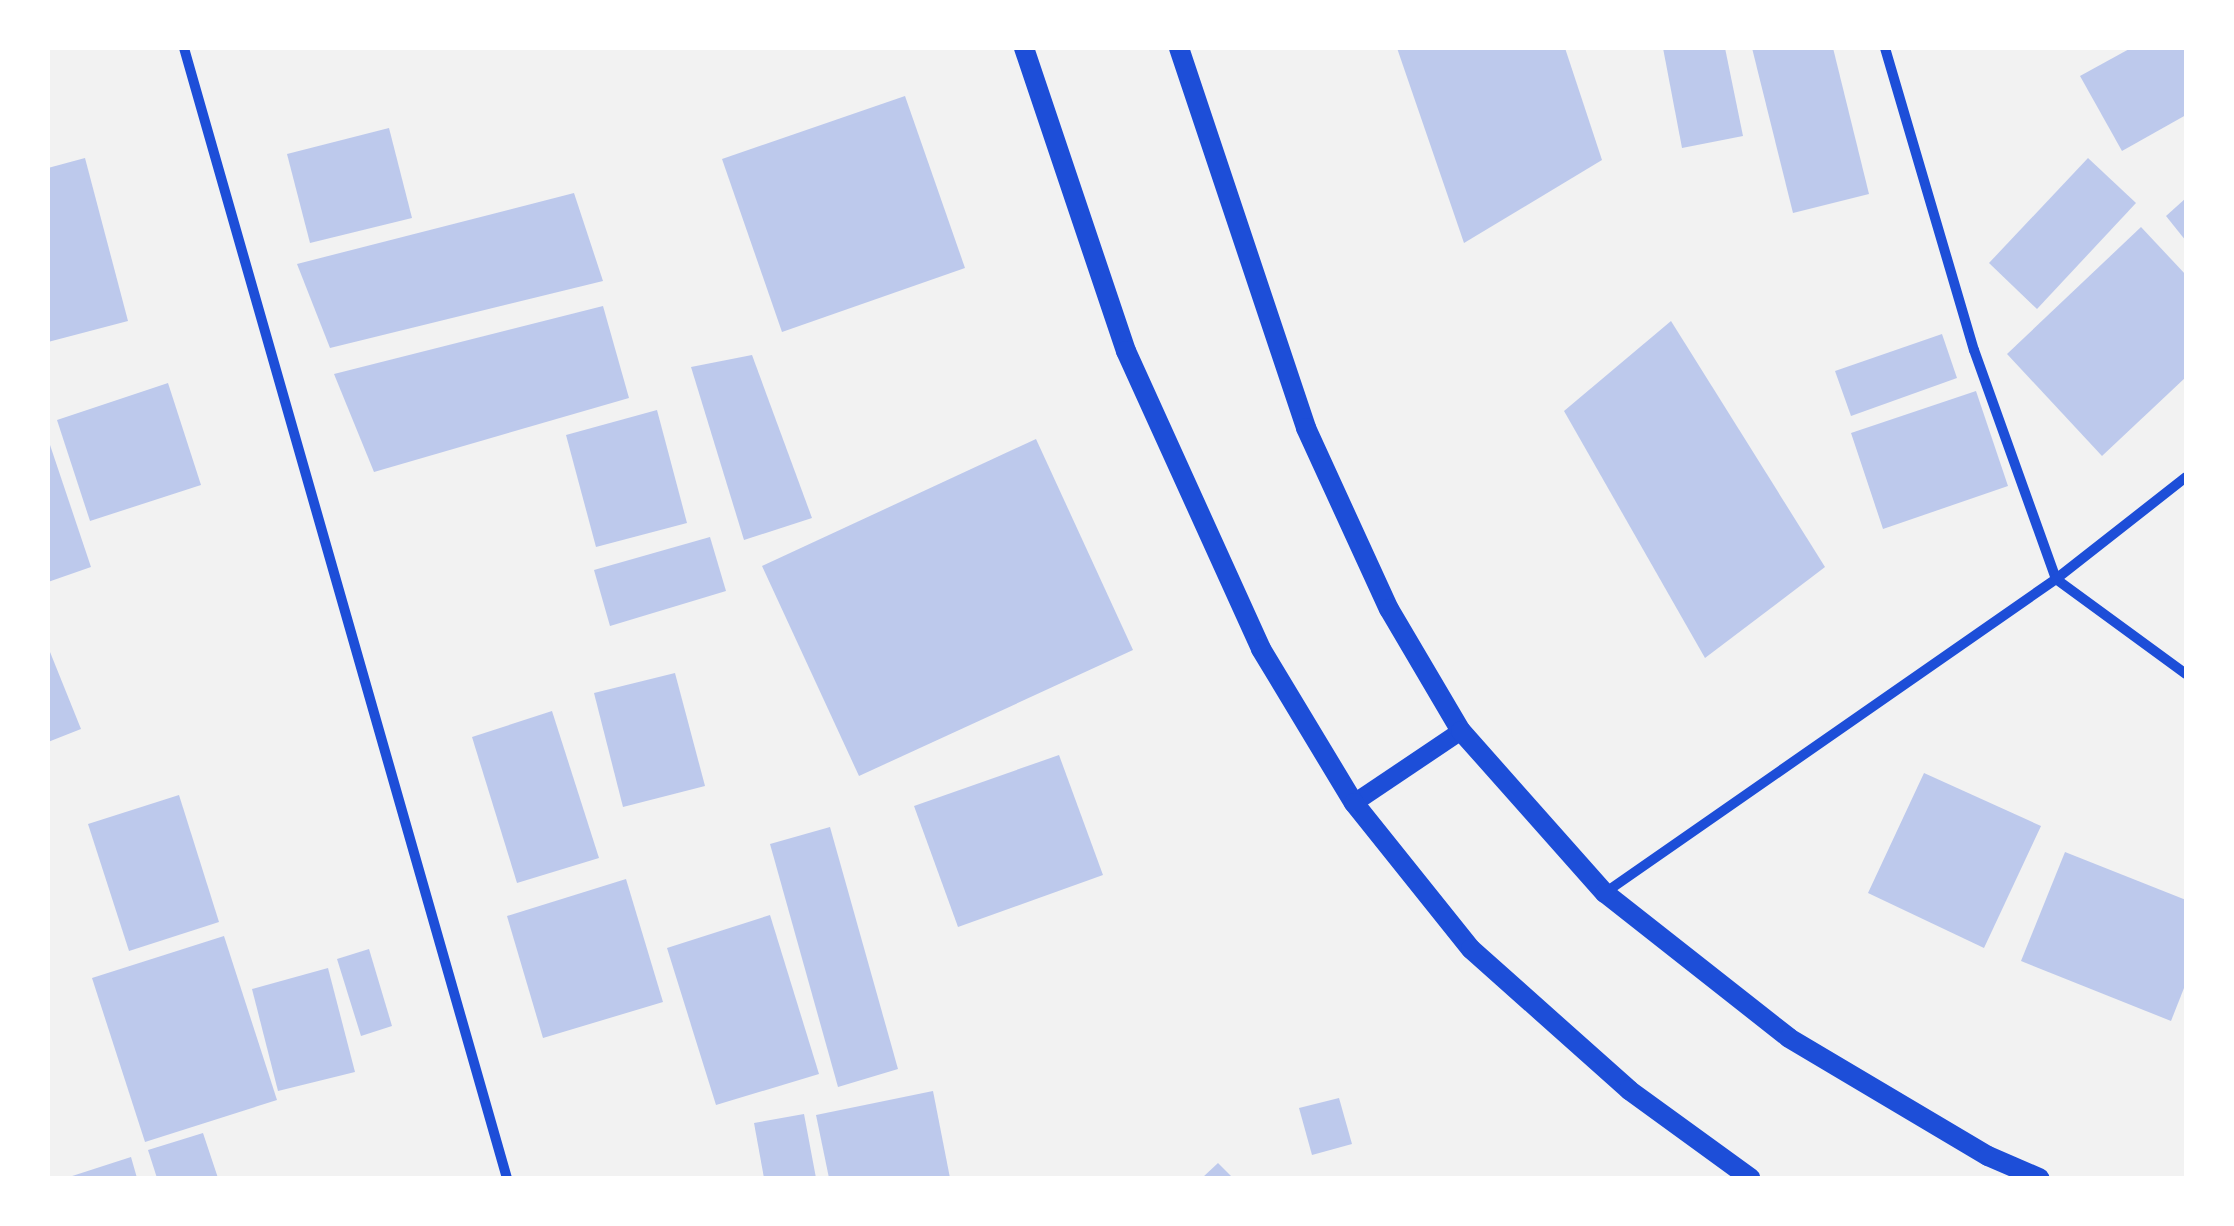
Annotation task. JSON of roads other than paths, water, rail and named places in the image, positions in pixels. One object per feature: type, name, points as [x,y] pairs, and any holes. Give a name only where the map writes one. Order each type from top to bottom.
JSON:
[{"type":"main road","points":[[1024,48],[1126,352],[1261,649],[1354,803],[1470,949],[1629,1090],[1750,1178]]},
{"type":"main road","points":[[1180,48],[1306,428],[1389,609],[1461,731],[1605,893],[1790,1038],[1988,1156],[2039,1178]]},
{"type":"street","points":[[184,48],[345,625],[507,1178]]},
{"type":"street","points":[[1885,48],[1968,332],[2056,579],[2186,674]]},
{"type":"street","points":[[1605,893],[2056,579],[2186,477]]},
{"type":"street","points":[[1354,803],[1461,731]]}]
